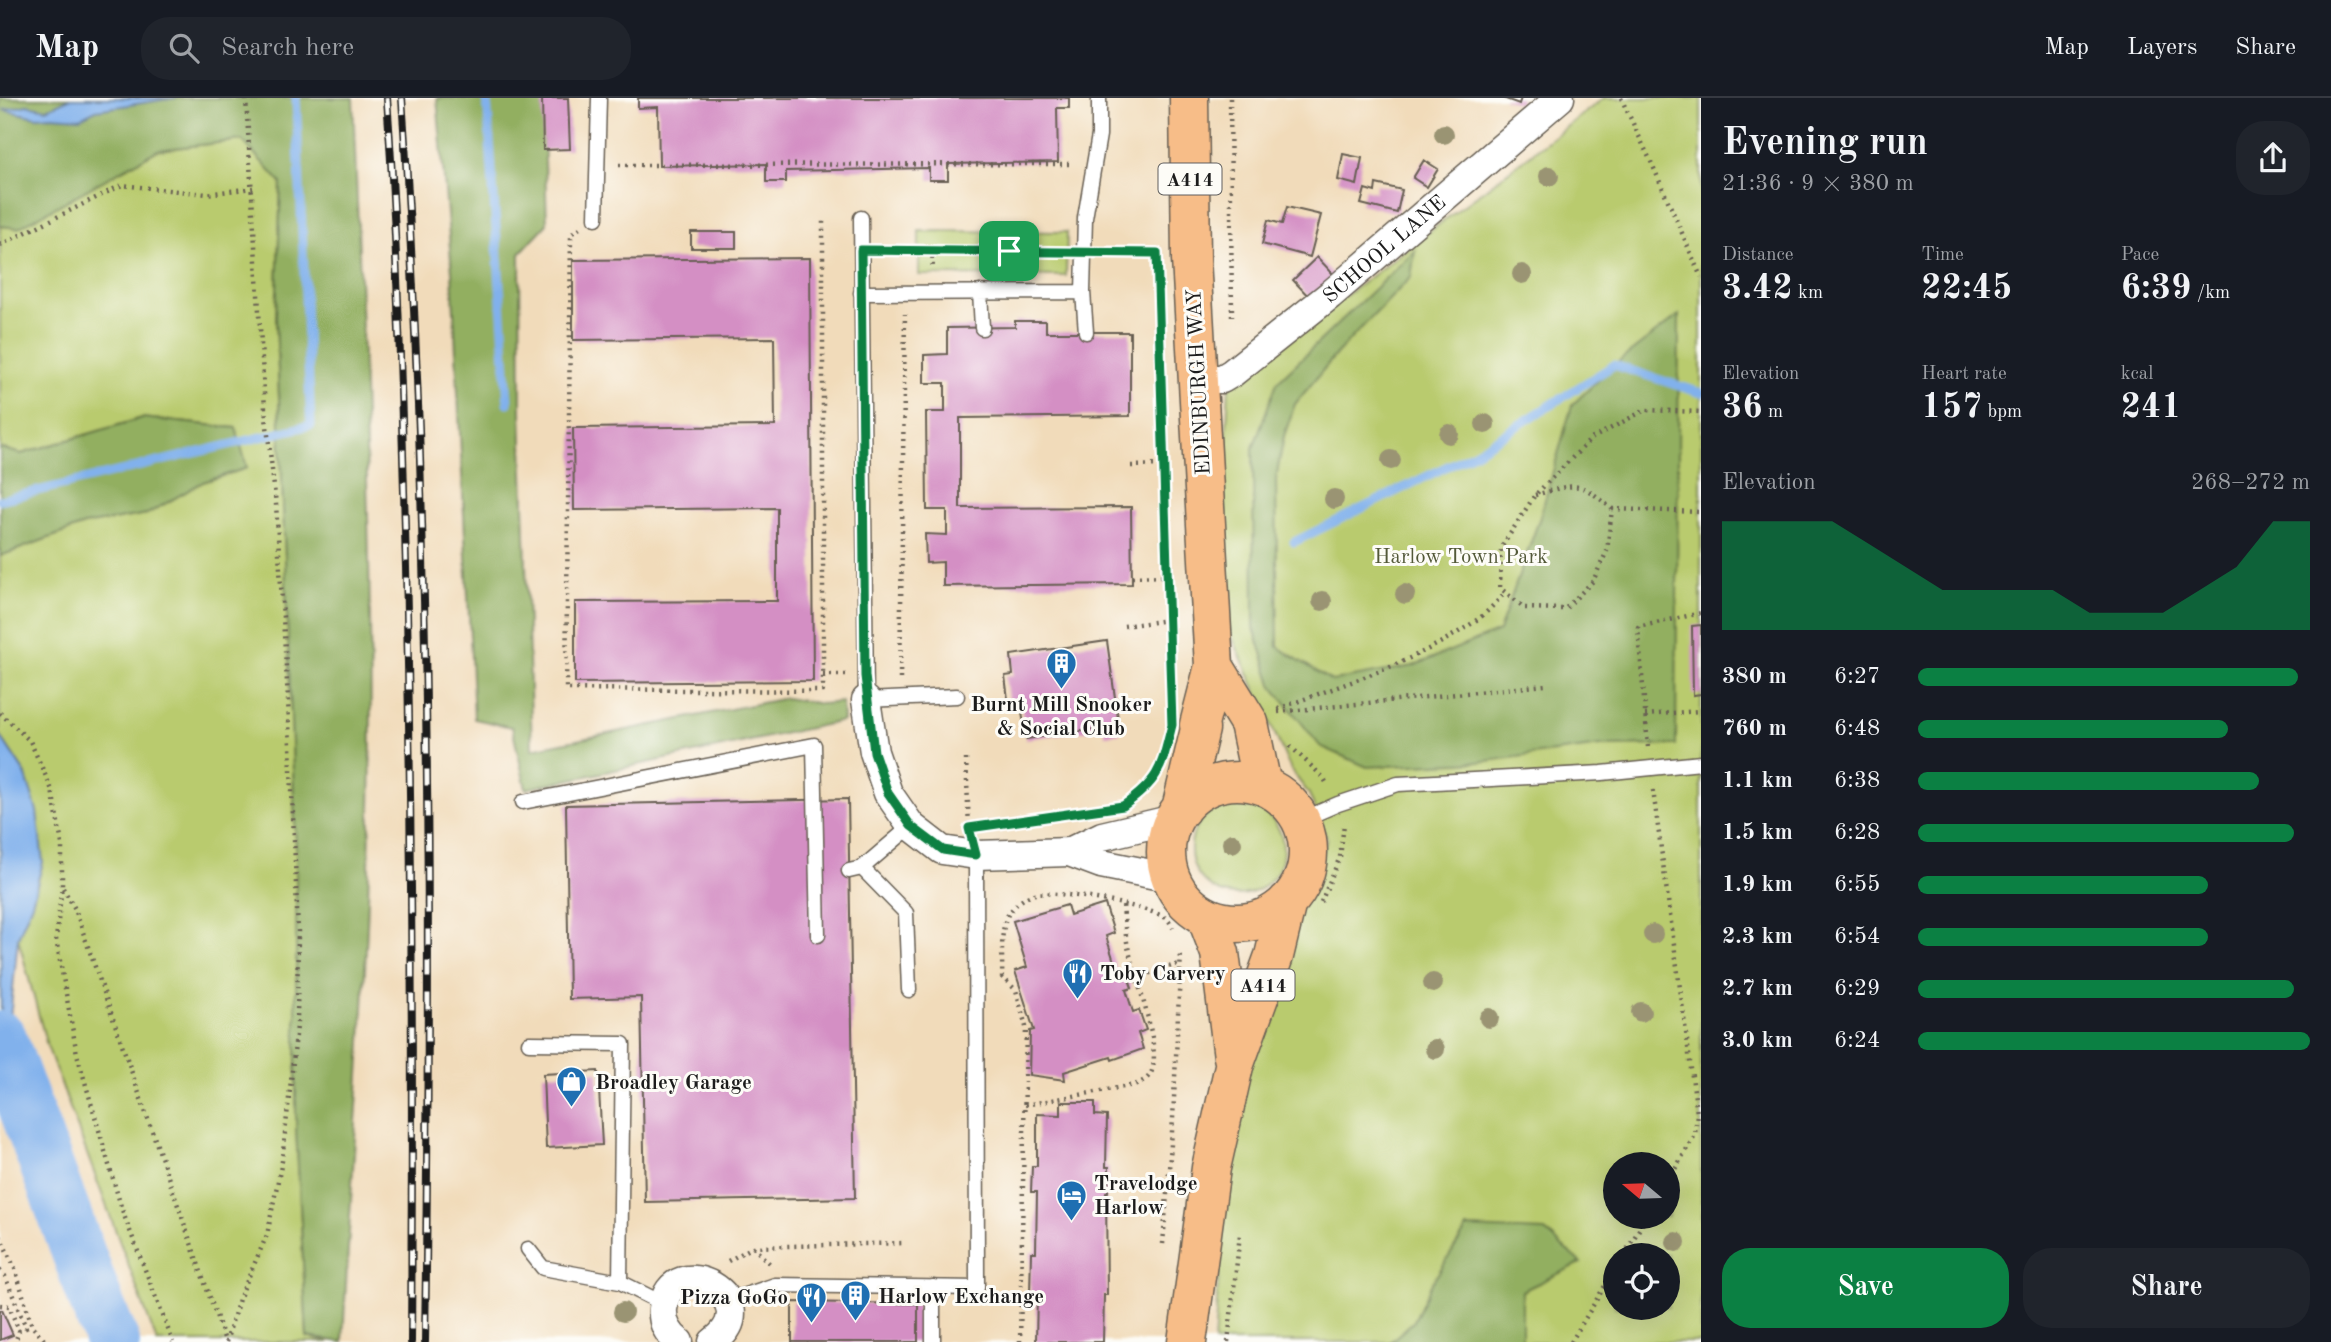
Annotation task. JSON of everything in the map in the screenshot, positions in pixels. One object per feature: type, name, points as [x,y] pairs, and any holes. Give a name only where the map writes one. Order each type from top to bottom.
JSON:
[{"type":"highway","name":"EDINBURGH WAY","points":[[1177,814],[1214,666],[1179,382],[1191,259],[1189,98]]},
{"type":"highway","name":"EDINBURGH WAY","points":[[1214,666],[1249,723],[1262,785]]},
{"type":"highway","points":[[1240,781],[1262,785],[1278,794],[1301,820],[1307,842],[1307,864],[1300,884],[1287,902],[1269,915],[1249,922],[1193,926],[1192,906],[1179,894],[1171,878],[1167,858],[1168,838],[1177,814],[1197,793],[1218,783],[1240,781]]},
{"type":"highway","name":"A414","points":[[1187,1342],[1210,1168],[1234,1066],[1274,956],[1287,902]]},
{"type":"highway","name":"A414","points":[[1193,926],[1220,953],[1234,1066]]},
{"type":"street","name":"SCHOOL LANE","points":[[1179,382],[1222,379],[1232,373],[1330,295],[1560,98]]},
{"type":"street","points":[[866,700],[874,752],[888,793],[911,826],[943,850],[972,842],[1069,852],[1101,864],[1171,878]]},
{"type":"street","points":[[1069,852],[1102,836],[1177,814]]},
{"type":"street","points":[[674,1340],[665,1326],[664,1304],[675,1286],[695,1280],[715,1285],[723,1329]]},
{"type":"lane","points":[[596,218],[599,98]]},
{"type":"lane","points":[[1086,332],[1083,292],[1085,218],[1099,135],[1099,98]]},
{"type":"lane","points":[[861,218],[866,700],[957,695]]},
{"type":"lane","points":[[980,292],[982,328]]},
{"type":"lane","points":[[862,293],[1083,292]]},
{"type":"lane","points":[[523,802],[814,745],[818,935]]},
{"type":"lane","points":[[1301,820],[1338,804],[1398,784],[1602,773],[1701,763]]},
{"type":"lane","points":[[909,990],[906,912],[856,870],[911,826]]},
{"type":"lane","points":[[723,1329],[775,1285],[977,1287],[972,842]]},
{"type":"lane","points":[[529,1043],[623,1044],[620,1282]]},
{"type":"lane","points":[[528,1249],[543,1268],[620,1282],[664,1304]]},
{"type":"lane","points":[[933,1287],[933,1342]]},
{"type":"path","points":[[226,1342],[239,1299],[267,1235],[282,1161],[297,1026],[298,932],[288,699],[276,504],[265,409],[246,98]]},
{"type":"path","points":[[1621,98],[1701,277]]},
{"type":"path","points":[[597,165],[1094,163]]},
{"type":"path","points":[[0,245],[122,185],[206,194],[253,188]]},
{"type":"path","points":[[596,218],[570,234],[566,689],[823,691],[823,218]]},
{"type":"path","points":[[1157,240],[1157,266]]},
{"type":"path","points":[[861,250],[1157,253]]},
{"type":"path","points":[[900,699],[906,292]]},
{"type":"path","points":[[1171,699],[1163,465],[1179,382]]},
{"type":"path","points":[[1612,509],[1607,551],[1593,581],[1565,609],[1525,608],[1500,588],[1501,548],[1535,495],[1591,439],[1645,410],[1701,412]]},
{"type":"path","points":[[1131,466],[1163,465]]},
{"type":"path","points":[[1535,495],[1574,485],[1592,491],[1612,509],[1701,512]]},
{"type":"path","points":[[1132,577],[1167,576]]},
{"type":"path","points":[[1505,593],[1479,618],[1424,651],[1276,711],[1546,685]]},
{"type":"path","points":[[1680,1161],[1695,1135],[1697,1113],[1650,767],[1638,627],[1701,612]]},
{"type":"path","points":[[1124,626],[1168,620]]},
{"type":"path","points":[[1645,715],[1701,710]]},
{"type":"path","points":[[0,713],[30,741],[52,790],[62,844],[62,886],[56,939],[77,1054],[122,1210],[173,1342]]},
{"type":"path","points":[[966,759],[972,842]]},
{"type":"path","points":[[1133,798],[1144,791],[1152,780]]},
{"type":"path","points":[[995,824],[1084,811]]},
{"type":"path","points":[[972,842],[982,826]]},
{"type":"path","points":[[959,827],[972,842]]},
{"type":"path","points":[[62,886],[75,909],[226,1342]]},
{"type":"path","points":[[1020,1342],[1026,1027],[1016,990],[1003,977],[1007,915],[1020,901],[1035,894],[1057,895],[1123,904],[1193,926]]},
{"type":"path","points":[[1024,1105],[1134,1085],[1146,1080],[1152,1072],[1152,1040],[1138,976],[1129,950],[1123,904]]},
{"type":"path","points":[[1162,1256],[1181,945]]},
{"type":"path","points":[[1129,980],[1181,963]]},
{"type":"path","points":[[1228,1342],[1241,1222]]},
{"type":"path","points":[[0,1236],[16,1270],[29,1327]]},
{"type":"path","points":[[726,1263],[753,1247],[905,1243]]},
{"type":"path","points":[[0,1270],[29,1327],[46,1342]]},
{"type":"path","points":[[5,1276],[16,1270]]},
{"type":"path","points":[[1572,1342],[1603,1289]]},
{"type":"path","points":[[0,1305],[9,1306],[19,1331],[15,1342]]},
{"type":"path","points":[[19,1331],[29,1327]]},
{"type":"green space","points":[[0,98],[353,98],[366,458],[371,727],[369,883],[343,1342],[307,1337],[296,1129],[296,849],[276,318],[281,183],[242,140],[158,150],[18,228],[0,226]]},
{"type":"green space","points":[[437,98],[543,98],[547,224],[520,253],[521,411],[532,749],[786,698],[822,704],[842,702],[843,721],[526,789],[512,727],[474,719],[452,272]]},
{"type":"green space","name":"Harlow Town Park","points":[[1604,98],[1701,98],[1701,1342],[1214,1342],[1234,1066],[1327,839],[1309,794],[1291,770],[1218,605],[1229,385]]},
{"type":"green space","points":[[243,140],[281,183],[276,318],[296,849],[296,1129],[307,1337],[329,1342],[157,1342],[47,1046],[18,938],[32,903],[43,862],[25,773],[0,735],[0,556],[84,525],[147,514],[203,482],[247,468],[236,428],[142,418],[21,454],[0,448],[0,226],[18,227],[158,150]]},
{"type":"green space","points":[[919,231],[1067,232],[1066,276],[919,275]]},
{"type":"green space","points":[[1415,250],[1411,277],[1337,353],[1295,404],[1284,436],[1276,479],[1278,647],[1332,681],[1413,666],[1499,631],[1540,517],[1572,405],[1614,365],[1679,315],[1676,745],[1601,746],[1479,762],[1367,767],[1320,746],[1273,687],[1254,628],[1253,448],[1277,382]]},
{"type":"green space","points":[[142,418],[236,428],[247,468],[203,482],[147,514],[84,525],[0,556],[0,448],[21,454]]},
{"type":"green space","points":[[1237,803],[1255,807],[1269,817],[1279,831],[1283,849],[1279,867],[1269,881],[1255,891],[1237,895],[1219,891],[1205,881],[1195,867],[1191,849],[1195,831],[1205,817],[1219,807]]},
{"type":"green space","points":[[1467,1228],[1545,1231],[1581,1263],[1522,1291],[1522,1342],[1390,1342],[1414,1321],[1432,1283]]},
{"type":"water","points":[[71,98],[176,98],[96,110],[80,118],[37,117],[3,110],[27,105],[47,109]]},
{"type":"water","points":[[0,735],[25,773],[37,811],[43,862],[32,903],[18,938],[10,1019],[1,1040]]},
{"type":"building","points":[[542,98],[568,98],[570,149],[543,150]]},
{"type":"building","points":[[638,98],[1069,98],[1069,108],[1057,108],[1058,162],[948,164],[948,180],[929,180],[929,168],[786,171],[786,182],[766,182],[766,164],[659,166],[658,107],[638,108]]},
{"type":"building","points":[[1503,98],[1521,98],[1519,104]]},
{"type":"building","points":[[1343,154],[1362,158],[1357,185],[1338,180]]},
{"type":"building","points":[[1424,160],[1438,169],[1427,187],[1413,178]]},
{"type":"building","points":[[1376,184],[1402,190],[1397,213],[1361,204],[1365,189],[1375,192]]},
{"type":"building","points":[[1287,207],[1321,215],[1310,257],[1262,244],[1268,220],[1282,224]]},
{"type":"building","points":[[691,232],[736,232],[736,248],[691,248]]},
{"type":"building","points":[[1317,257],[1336,277],[1312,300],[1293,280]]},
{"type":"building","points":[[810,258],[813,681],[575,683],[575,602],[777,601],[777,508],[574,510],[573,428],[775,426],[774,338],[573,340],[573,260]]},
{"type":"building","points":[[1015,321],[1046,321],[1046,332],[1130,332],[1130,416],[960,418],[960,508],[1131,507],[1132,584],[943,586],[943,562],[926,563],[925,534],[947,535],[947,510],[927,510],[926,412],[945,412],[945,383],[924,383],[924,355],[947,354],[947,328],[1015,327]]},
{"type":"building","points":[[1701,625],[1701,694],[1693,695],[1692,626]]},
{"type":"building","name":"Burnt Mill Snooker & Social Club","points":[[1107,641],[1120,733],[1105,735],[1104,728],[1026,739],[1021,705],[1009,707],[1005,676],[1013,675],[1011,655]]},
{"type":"building","points":[[848,799],[855,1198],[645,1202],[641,997],[569,999],[566,805]]},
{"type":"building","name":"Toby Carvery","points":[[1105,904],[1114,933],[1106,936],[1117,971],[1125,968],[1132,988],[1126,990],[1133,1012],[1139,1010],[1146,1030],[1138,1033],[1143,1049],[1064,1072],[1065,1080],[1029,1075],[1030,1031],[1034,1030],[1015,971],[1027,967],[1013,921],[1067,905],[1070,915]]},
{"type":"building","name":"Broadley Garage","points":[[598,1071],[602,1145],[546,1148],[543,1074]]},
{"type":"building","name":"Travelodge Harlow","points":[[1061,1102],[1095,1102],[1095,1115],[1107,1116],[1107,1295],[1104,1295],[1103,1342],[1036,1342],[1037,1295],[1030,1294],[1031,1252],[1036,1252],[1037,1192],[1031,1192],[1032,1166],[1037,1166],[1037,1114],[1061,1115]]},
{"type":"building","name":"Harlow Exchange","points":[[792,1302],[918,1304],[918,1342],[792,1342]]},
{"type":"building","points":[[0,1310],[13,1335],[0,1340]]},
{"type":"waterway","points":[[0,500],[311,425],[296,98]]},
{"type":"waterway","points":[[487,98],[508,403]]},
{"type":"waterway","points":[[1294,542],[1476,452],[1614,365],[1701,393]]},
{"type":"waterway","points":[[0,1038],[113,1342]]},
{"type":"railway","points":[[387,98],[399,332],[408,664],[412,954],[411,1342]]},
{"type":"railway","points":[[402,98],[418,409],[426,720],[428,1031],[425,1342]]},
{"type":"place","name":"Burnt Mill Snooker & Social Club","points":[[1061,691]]},
{"type":"place","name":"Toby Carvery","points":[[1077,1000]]},
{"type":"place","name":"Broadley Garage","points":[[572,1109]]},
{"type":"place","name":"Travelodge Harlow","points":[[1071,1222]]},
{"type":"place","name":"Harlow Exchange","points":[[855,1323]]},
{"type":"place","name":"Pizza GoGo","points":[[811,1324]]},
{"type":"route","points":[[861,250],[1009,251],[1157,253],[1172,725],[1160,770],[1144,791],[1123,806],[969,828],[976,855],[943,850],[911,826],[888,793],[874,752],[865,676],[861,250]]}]
